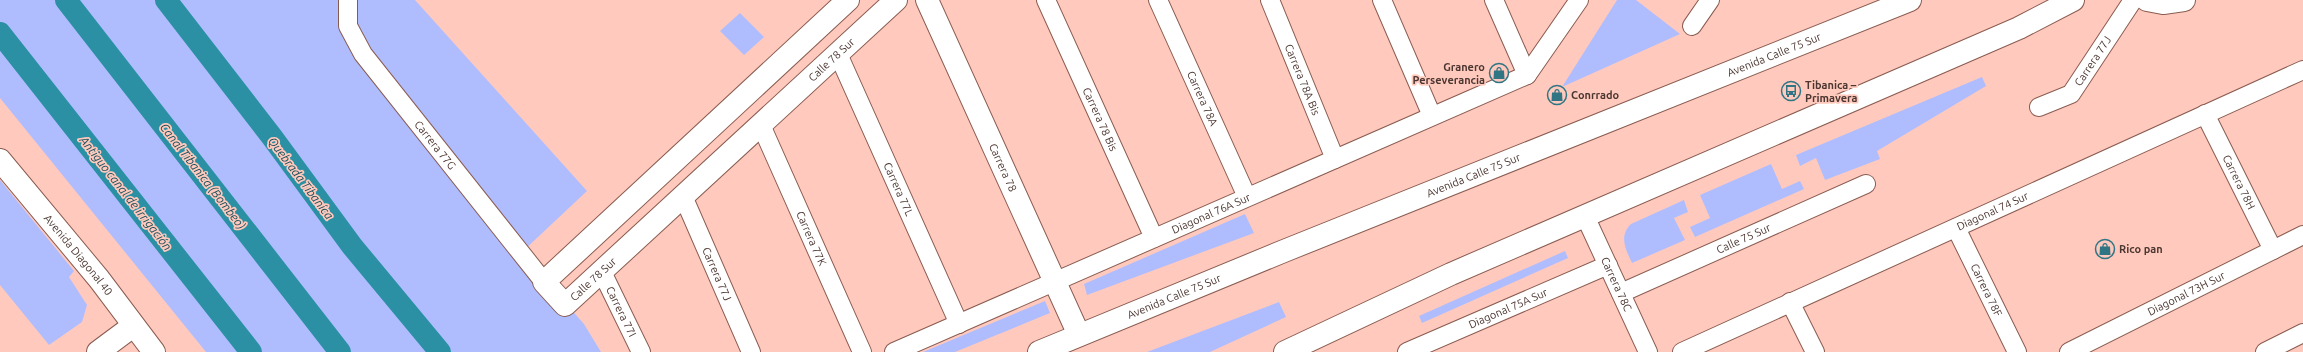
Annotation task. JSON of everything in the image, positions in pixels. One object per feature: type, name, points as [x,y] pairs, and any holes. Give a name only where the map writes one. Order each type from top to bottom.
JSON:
[{"type":"main road","points":[[544,282],[848,0]]},
{"type":"main road","name":"Calle 78 Sur","points":[[544,282],[565,305],[896,0]]},
{"type":"main road","name":"Carrera 78","points":[[927,0],[1078,336]]},
{"type":"main road","name":"Avenida Calle 75 Sur","points":[[1039,352],[1284,251],[1910,0]]},
{"type":"main road","points":[[1285,352],[1451,274],[2019,28],[2073,0]]},
{"type":"main road","points":[[2147,0],[2163,3],[2184,0]]},
{"type":"main road","name":"Avenida Diagonal 40","points":[[0,160],[99,279],[154,352]]},
{"type":"main road","points":[[98,352],[134,326]]},
{"type":"street","name":"Carrera 77G","points":[[348,0],[348,26],[363,54],[544,282]]},
{"type":"street","name":"Carrera 78 Bis","points":[[1046,0],[1154,238]]},
{"type":"street","name":"Carrera 78A","points":[[1158,0],[1247,197]]},
{"type":"street","name":"Carrera 78A Bis","points":[[1270,0],[1335,159]]},
{"type":"street","points":[[1382,0],[1432,116]]},
{"type":"street","points":[[1494,0],[1527,75]]},
{"type":"street","points":[[1527,75],[1579,0]]},
{"type":"street","points":[[1692,26],[1710,0]]},
{"type":"street","name":"Carrera 77J","points":[[2039,107],[2071,94],[2133,0]]},
{"type":"street","name":"Carrera 77L","points":[[838,54],[959,324]]},
{"type":"street","name":"Diagonal 74 Sur","points":[[1682,352],[1706,347],[1790,302],[2303,70]]},
{"type":"street","name":"Diagonal 76A Sur","points":[[894,352],[1527,75]]},
{"type":"street","name":"Carrera 78H","points":[[2205,114],[2273,250]]},
{"type":"street","name":"Carrera 77K","points":[[761,125],[862,352]]},
{"type":"street","name":"Calle 75 Sur","points":[[1621,293],[1866,184]]},
{"type":"street","name":"Carrera 77J","points":[[683,196],[751,352]]},
{"type":"street","name":"Carrera 78C","points":[[1585,216],[1648,352]]},
{"type":"street","name":"Carrera 78F","points":[[1956,228],[2018,352]]},
{"type":"street","name":"Diagonal 73H Sur","points":[[2069,352],[2303,235]]},
{"type":"street","name":"Diagonal 75A Sur","points":[[1408,352],[1608,265]]},
{"type":"street","name":"Carrera 77I","points":[[602,272],[641,352]]},
{"type":"street","points":[[1790,302],[1816,352]]},
{"type":"street","points":[[2265,352],[2303,333]]},
{"type":"shaded area","points":[[0,0],[415,0],[587,191],[521,253],[584,324],[601,352],[206,352],[0,98]]},
{"type":"shaded area","points":[[1617,0],[1636,0],[1680,34],[1562,87]]},
{"type":"shaded area","points":[[740,13],[764,37],[744,55],[720,31]]},
{"type":"shaded area","points":[[1982,77],[1986,86],[1877,151],[1880,159],[1825,180],[1816,158],[1800,166],[1796,155]]},
{"type":"shaded area","points":[[1771,164],[1782,189],[1800,181],[1804,189],[1695,237],[1690,227],[1710,218],[1700,195]]},
{"type":"shaded area","points":[[0,180],[74,271],[69,277],[87,305],[82,322],[49,345],[0,285]]},
{"type":"shaded area","points":[[1684,200],[1688,212],[1674,218],[1685,240],[1632,263],[1624,242],[1625,233],[1631,224]]},
{"type":"shaded area","points":[[1245,214],[1254,233],[1087,295],[1084,284]]},
{"type":"shaded area","points":[[1565,251],[1568,258],[1422,323],[1419,316]]},
{"type":"shaded area","points":[[1045,301],[1050,313],[955,352],[923,352]]},
{"type":"shaded area","points":[[1279,302],[1286,317],[1210,352],[1147,352]]},
{"type":"waterway","name":"Canal Tibanica (Bombeo)","points":[[66,0],[340,352]]},
{"type":"waterway","name":"Quebrada Tibaníca","points":[[166,0],[272,137],[352,246],[440,352]]},
{"type":"waterway","name":"Antiguo canal de irrigación","points":[[0,33],[251,352]]},
{"type":"place","name":"Granero Perseverancia","points":[[1499,73]]},
{"type":"place","name":"Tibanica – Primavera","points":[[1791,91]]},
{"type":"place","name":"Conrrado","points":[[1557,95]]},
{"type":"place","name":"Rico pan","points":[[2105,249]]}]
